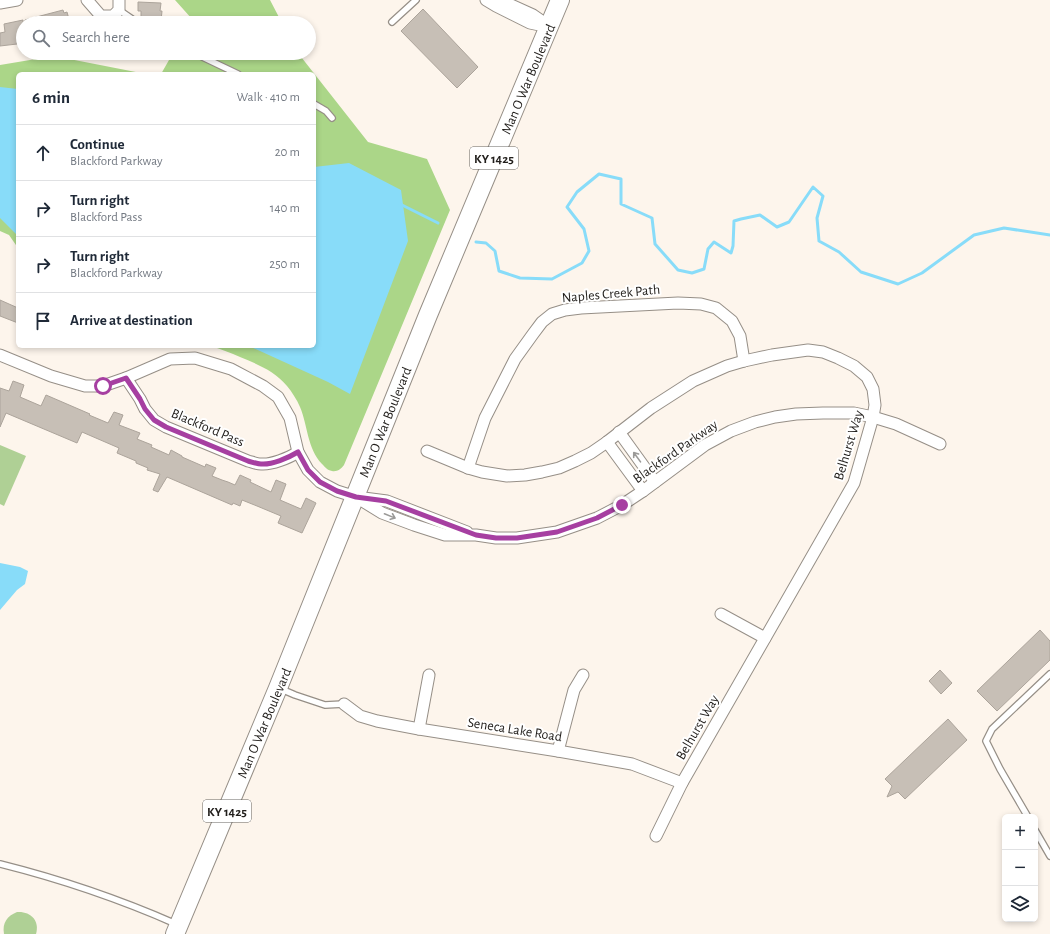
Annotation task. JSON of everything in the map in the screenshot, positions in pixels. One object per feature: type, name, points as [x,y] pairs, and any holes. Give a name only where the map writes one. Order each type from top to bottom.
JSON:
[{"type":"main road","name":"Man O War Boulevard","points":[[177,930],[356,497],[428,315],[560,0]]},
{"type":"street","points":[[0,3],[17,0]]},
{"type":"street","points":[[86,0],[101,16],[113,16],[119,5]]},
{"type":"street","points":[[486,0],[530,23],[549,27]]},
{"type":"street","points":[[500,0],[533,15],[549,27]]},
{"type":"street","name":"Naples Creek Path","points":[[468,468],[485,418],[515,359],[542,322],[552,314],[565,310],[581,308],[678,303],[701,304],[716,308],[732,321],[740,336],[744,361]]},
{"type":"street","name":"Belhurst Way","points":[[427,451],[468,468],[482,472],[507,476],[525,475],[559,468],[591,453],[651,408],[693,381],[727,366],[744,361],[808,350],[823,352],[838,358],[854,366],[867,377],[873,389],[875,405],[854,483],[682,783],[656,836]]},
{"type":"street","name":"Blackford Parkway","points":[[0,355],[51,376],[84,386],[103,386],[170,359],[195,358],[231,369],[262,386],[278,397],[290,418],[298,452],[308,470],[320,482],[337,491],[356,497],[386,501],[476,535],[496,538],[517,538],[557,532],[597,518],[622,505],[642,492],[705,445],[731,430],[775,417],[823,412],[854,413],[896,424],[940,444]]},
{"type":"street","name":"Blackford Pass","points":[[126,378],[145,409],[154,420],[166,427],[248,461],[262,464],[273,463],[292,456],[298,452]]},
{"type":"street","points":[[619,432],[655,482]]},
{"type":"street","points":[[607,442],[642,492]]},
{"type":"street","points":[[721,614],[765,638]]},
{"type":"street","points":[[558,751],[574,690],[583,675]]},
{"type":"street","points":[[419,729],[429,676]]},
{"type":"street","name":"Seneca Lake Road","points":[[344,704],[360,716],[377,721],[632,764],[682,783]]},
{"type":"lane","points":[[392,22],[416,0]]},
{"type":"lane","points":[[119,5],[131,16]]},
{"type":"lane","points":[[209,60],[234,72]]},
{"type":"lane","points":[[316,105],[326,111],[332,118]]},
{"type":"lane","points":[[1026,814],[1000,769],[986,741],[992,729],[1050,674]]},
{"type":"lane","points":[[278,688],[325,705],[344,704]]},
{"type":"lane","points":[[1038,835],[1050,856]]},
{"type":"lane","points":[[0,864],[40,874],[152,913],[177,930]]},
{"type":"green space","points":[[175,0],[270,0],[278,16],[189,16]]},
{"type":"green space","points":[[30,60],[74,60],[136,72],[16,72],[16,245],[9,235],[0,231],[0,65]]},
{"type":"green space","points":[[169,60],[304,60],[313,72],[162,72]]},
{"type":"green space","points":[[316,76],[368,142],[427,159],[450,210],[344,465],[337,471],[327,469],[317,458],[313,451],[303,414],[293,393],[287,386],[277,376],[259,365],[216,348],[316,348]]},
{"type":"green space","points":[[0,445],[26,456],[4,506],[0,504]]},
{"type":"green space","points":[[17,912],[26,913],[33,917],[37,925],[36,934],[4,934],[6,920]]},
{"type":"water","points":[[0,87],[16,89],[16,234],[0,218]]},
{"type":"water","points":[[349,163],[401,190],[408,241],[350,394],[328,382],[253,348],[316,348],[316,167]]},
{"type":"water","points":[[0,563],[20,567],[28,571],[25,584],[17,590],[0,610]]},
{"type":"building","points":[[138,2],[161,3],[160,11],[162,11],[162,16],[141,16],[141,11],[138,11]]},
{"type":"building","points":[[423,9],[478,67],[457,88],[401,31]]},
{"type":"building","points":[[63,10],[64,13],[67,12],[68,16],[40,16]]},
{"type":"building","points":[[16,21],[16,44],[0,46],[0,33],[5,32],[4,24]]},
{"type":"building","points":[[0,300],[16,307],[16,322],[0,316]]},
{"type":"building","points":[[13,381],[24,385],[20,397],[41,406],[46,395],[108,423],[114,412],[123,415],[119,425],[140,433],[137,439],[152,445],[151,447],[169,455],[171,450],[182,457],[205,467],[206,464],[216,468],[212,476],[235,485],[240,475],[251,480],[250,482],[271,492],[276,480],[286,484],[280,500],[301,509],[306,498],[316,503],[302,533],[278,523],[281,516],[257,506],[242,500],[240,506],[233,503],[232,505],[167,477],[158,492],[153,490],[160,474],[147,470],[148,468],[136,463],[136,461],[117,453],[119,448],[82,432],[77,443],[6,413],[0,427],[0,388],[9,391]]},
{"type":"building","points":[[1040,630],[1050,641],[1050,660],[997,711],[977,691]]},
{"type":"building","points":[[940,670],[952,683],[941,694],[929,681]]},
{"type":"building","points":[[948,719],[967,740],[905,799],[898,792],[887,797],[892,786],[885,779]]},
{"type":"waterway","points":[[476,242],[486,243],[495,251],[499,271],[520,278],[552,279],[582,263],[589,251],[584,229],[567,207],[577,192],[599,174],[621,179],[621,204],[652,218],[655,244],[678,270],[692,273],[704,269],[708,249],[714,242],[731,253],[733,246],[734,221],[760,215],[777,227],[789,222],[813,187],[823,196],[817,218],[819,241],[839,252],[861,272],[898,284],[922,273],[974,235],[1004,228],[1050,235]]},
{"type":"waterway","points":[[400,204],[438,223]]},
{"type":"route","points":[[103,386],[126,378],[145,409],[154,420],[166,427],[248,461],[262,464],[273,463],[292,456],[298,452],[308,470],[320,482],[337,491],[356,497],[386,501],[476,535],[496,538],[517,538],[557,532],[597,518],[622,505]]}]
